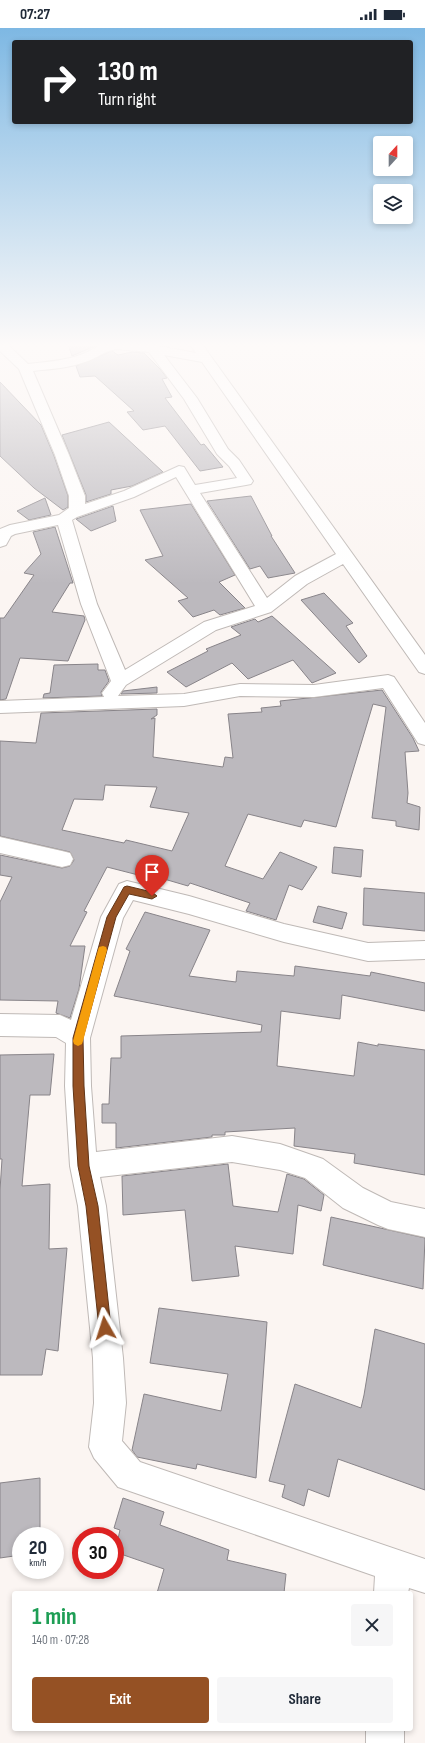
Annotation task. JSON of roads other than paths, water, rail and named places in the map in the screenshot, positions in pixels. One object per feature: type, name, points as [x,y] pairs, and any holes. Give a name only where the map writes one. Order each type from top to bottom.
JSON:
[{"type":"street","points":[[49,424],[77,496],[77,510],[70,516]]},
{"type":"street","points":[[191,490],[246,481],[234,463],[222,451],[206,424]]},
{"type":"street","points":[[252,424],[344,556],[425,668]]},
{"type":"street","points":[[0,542],[5,533],[10,530],[70,516],[129,494],[179,470],[265,608]]},
{"type":"street","points":[[70,516],[89,604],[120,681]]},
{"type":"street","points":[[103,704],[120,681],[210,626],[265,608],[301,580],[344,556]]},
{"type":"street","points":[[0,707],[184,700],[240,690],[314,692],[388,681],[425,738]]},
{"type":"street","points":[[0,845],[62,859]]},
{"type":"street","points":[[425,950],[368,952],[284,933],[189,905],[127,890],[112,917],[78,1038],[78,1086],[84,1166],[92,1206],[108,1358],[110,1403],[105,1447],[130,1475],[392,1579],[425,1576]]},
{"type":"street","points":[[0,1025],[60,1026],[78,1038]]},
{"type":"street","points":[[84,1166],[232,1149],[280,1157],[313,1168],[353,1198],[388,1214],[425,1223]]},
{"type":"street","points":[[385,1731],[385,1743]]}]
